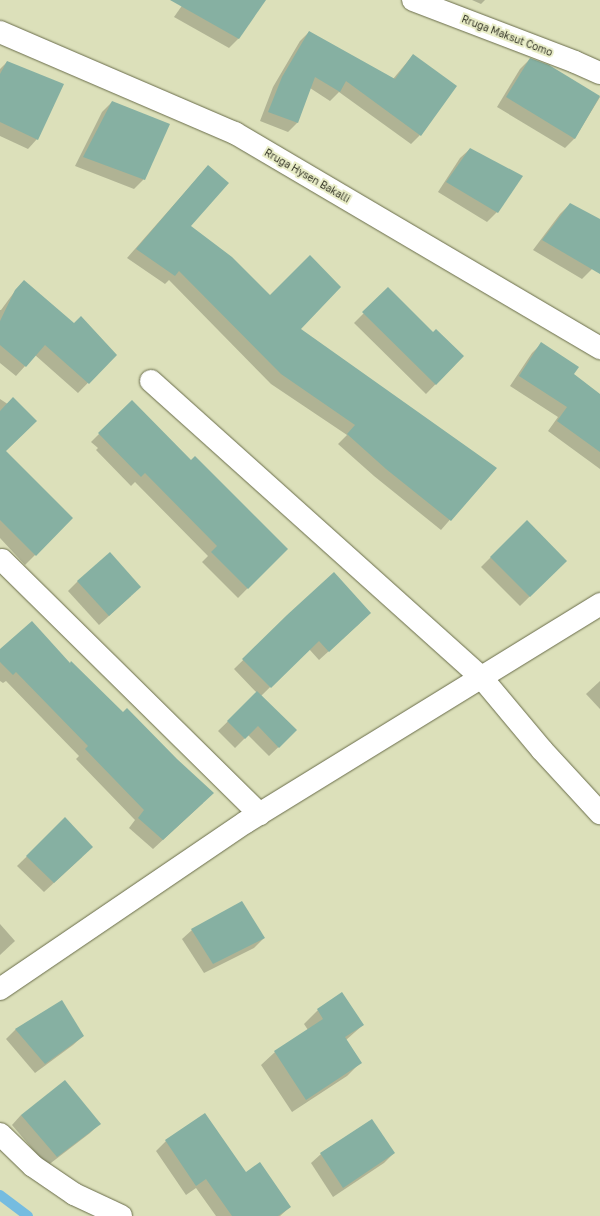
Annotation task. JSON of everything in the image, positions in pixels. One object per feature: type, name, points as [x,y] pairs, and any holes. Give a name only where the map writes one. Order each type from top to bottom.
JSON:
[{"type":"street","name":"Rruga Maksut Como","points":[[413,0],[600,73]]},
{"type":"street","name":"Rruga Hysen Bakalli","points":[[0,32],[235,133],[600,348]]},
{"type":"street","points":[[151,381],[481,678],[542,750],[600,813]]},
{"type":"street","points":[[2,560],[260,814]]},
{"type":"street","points":[[0,989],[260,814],[600,604]]},
{"type":"street","points":[[0,1134],[33,1166],[62,1186],[74,1194],[121,1216]]},
{"type":"building","points":[[170,0],[266,0],[239,39]]},
{"type":"building","points":[[309,31],[395,79],[413,54],[457,86],[421,136],[346,81],[340,92],[315,77],[298,123],[268,112],[282,77]]},
{"type":"building","points":[[530,58],[549,65],[600,96],[575,139],[506,97]]},
{"type":"building","points":[[7,61],[64,84],[38,140],[0,122],[0,74]]},
{"type":"building","points":[[112,101],[170,124],[145,180],[83,157]]},
{"type":"building","points":[[470,148],[523,176],[498,213],[446,182]]},
{"type":"building","points":[[208,165],[229,183],[191,226],[232,257],[270,295],[310,255],[341,287],[301,329],[497,468],[451,521],[386,469],[347,434],[355,425],[281,374],[179,271],[175,276],[136,249]]},
{"type":"building","points":[[570,203],[600,219],[600,274],[542,240]]},
{"type":"building","points":[[24,280],[74,323],[81,316],[117,355],[89,384],[45,345],[26,367],[0,345],[0,321],[15,290]]},
{"type":"building","points":[[388,287],[433,332],[436,329],[464,356],[436,385],[362,312]]},
{"type":"building","points":[[541,342],[579,367],[574,374],[600,394],[600,452],[557,421],[567,407],[519,376]]},
{"type":"building","points":[[13,397],[37,421],[6,451],[73,518],[36,556],[0,520],[0,411]]},
{"type":"building","points":[[132,400],[191,460],[195,456],[288,549],[248,589],[211,552],[217,546],[145,473],[141,477],[98,433]]},
{"type":"building","points":[[527,520],[567,561],[530,597],[490,557]]},
{"type":"building","points":[[110,552],[141,587],[109,616],[77,581]]},
{"type":"building","points":[[334,572],[371,613],[329,652],[319,641],[271,688],[242,659]]},
{"type":"building","points":[[32,621],[70,663],[71,661],[123,712],[127,708],[177,759],[214,793],[163,840],[138,818],[144,810],[85,749],[88,746],[16,672],[13,675],[0,662],[0,649]]},
{"type":"building","points":[[257,691],[297,730],[279,748],[258,726],[245,739],[227,721]]},
{"type":"building","points":[[65,817],[93,847],[54,883],[26,856]]},
{"type":"building","points":[[242,901],[265,938],[213,964],[191,929]]},
{"type":"building","points":[[342,992],[364,1025],[345,1037],[362,1063],[306,1100],[274,1051],[323,1019],[317,1009]]},
{"type":"building","points":[[62,1000],[84,1036],[45,1064],[15,1029]]},
{"type":"building","points":[[65,1080],[101,1124],[57,1157],[21,1115]]},
{"type":"building","points":[[205,1113],[246,1172],[260,1162],[291,1207],[278,1216],[232,1216],[206,1179],[196,1186],[165,1140]]},
{"type":"building","points":[[372,1119],[395,1153],[343,1188],[320,1153]]},
{"type":"waterway","points":[[0,1195],[28,1216]]}]
